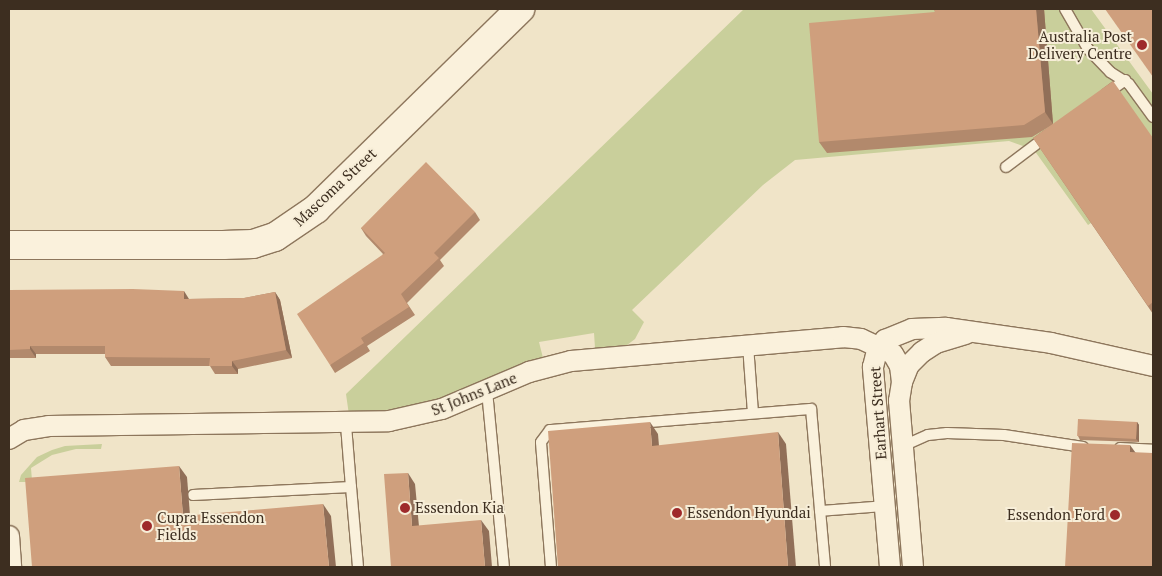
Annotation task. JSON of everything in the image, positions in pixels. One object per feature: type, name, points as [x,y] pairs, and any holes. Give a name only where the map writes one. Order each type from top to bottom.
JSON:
[{"type":"main road","name":"Mascoma Street","points":[[9,245],[223,245],[252,244],[275,237],[316,208],[520,9]]},
{"type":"street","name":"Earhart Street","points":[[890,567],[874,367],[879,347],[893,335],[919,328],[991,334],[1153,366]]},
{"type":"street","name":"Earhart Street","points":[[913,567],[899,401],[902,382],[912,361],[936,343],[961,335],[991,334]]},
{"type":"street","name":"St Johns Lane","points":[[9,439],[24,430],[48,426],[346,424],[413,418],[487,391],[529,372],[571,361],[852,337],[879,347],[897,359],[902,382]]},
{"type":"street","points":[[880,450],[902,446]]},
{"type":"street","points":[[9,536],[11,567]]},
{"type":"lane","points":[[1065,9],[1088,48],[1110,72],[1125,80],[1153,117]]},
{"type":"lane","points":[[1093,103],[1125,80]]},
{"type":"lane","points":[[1006,167],[1053,132]]},
{"type":"lane","points":[[748,345],[753,413]]},
{"type":"lane","points":[[487,391],[504,567]]},
{"type":"lane","points":[[551,567],[541,448],[546,433],[554,429],[811,409],[824,567]]},
{"type":"lane","points":[[346,424],[358,567]]},
{"type":"lane","points":[[902,446],[928,435],[946,433],[1004,435],[1064,446],[1153,450]]},
{"type":"lane","points":[[193,496],[351,487]]},
{"type":"lane","points":[[820,512],[885,506]]},
{"type":"green space","points":[[744,9],[1091,9],[1153,94],[1153,181],[1088,225],[1034,150],[1009,141],[795,160],[763,185],[632,310],[644,322],[635,339],[627,345],[595,348],[594,333],[539,342],[543,358],[423,405],[349,415],[346,394]]},
{"type":"green space","points":[[102,444],[101,449],[76,449],[52,455],[31,468],[39,567],[26,482],[19,482],[21,475],[37,457],[52,450],[65,446]]},
{"type":"building","points":[[934,9],[1036,9],[1045,112],[1024,125],[819,142],[809,23],[935,12]]},
{"type":"building","name":"Australia Post Delivery Centre","points":[[1105,9],[1153,9],[1153,77]]},
{"type":"building","points":[[1113,81],[1153,138],[1153,302],[1148,306],[1033,138]]},
{"type":"building","points":[[426,162],[475,212],[434,253],[439,258],[401,294],[409,307],[361,338],[364,343],[330,365],[297,314],[385,253],[361,228]]},
{"type":"building","points":[[133,289],[184,291],[184,299],[244,298],[275,292],[286,350],[232,361],[232,366],[209,366],[210,358],[105,357],[105,346],[30,346],[30,349],[9,350],[9,290]]},
{"type":"building","points":[[1078,419],[1137,422],[1136,439],[1077,436]]},
{"type":"building","name":"Essendon Hyundai","points":[[650,422],[652,446],[778,432],[788,567],[558,567],[548,431]]},
{"type":"building","name":"Essendon Ford","points":[[1072,443],[1130,445],[1130,452],[1153,453],[1153,567],[1065,567]]},
{"type":"building","points":[[179,466],[183,516],[323,504],[329,567],[32,567],[25,478]]},
{"type":"building","name":"Essendon Kia","points":[[408,473],[412,526],[481,520],[485,567],[391,567],[384,474]]},
{"type":"place","name":"Australia Post Delivery Centre","points":[[1142,45]]},
{"type":"place","name":"Essendon Kia","points":[[405,508]]},
{"type":"place","name":"Essendon Hyundai","points":[[677,513]]},
{"type":"place","name":"Essendon Ford","points":[[1115,515]]},
{"type":"place","name":"Cupra Essendon Fields","points":[[147,526]]}]
